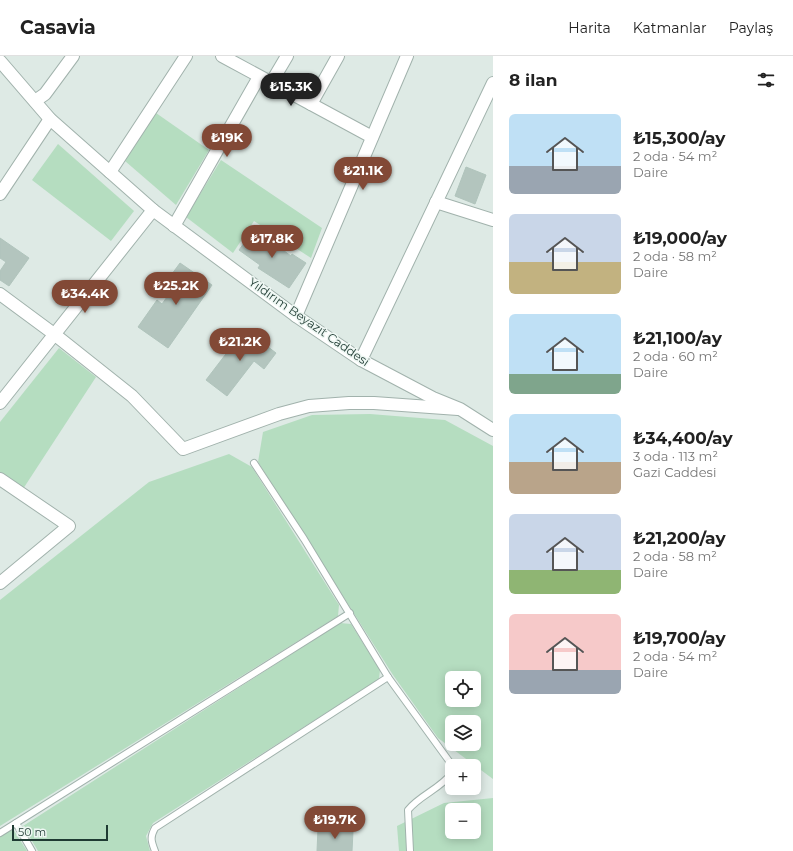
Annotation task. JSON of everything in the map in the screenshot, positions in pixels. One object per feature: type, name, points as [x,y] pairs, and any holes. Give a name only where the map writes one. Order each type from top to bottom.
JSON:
[{"type":"street","points":[[35,101],[45,94],[73,56]]},
{"type":"street","points":[[110,172],[186,56]]},
{"type":"street","points":[[222,56],[372,137]]},
{"type":"street","points":[[271,83],[287,56]]},
{"type":"street","points":[[311,104],[338,56]]},
{"type":"street","points":[[296,316],[407,56]]},
{"type":"street","name":"Yıldırım Beyazıt Caddesi","points":[[0,62],[50,119],[153,210],[174,226],[296,316],[361,360],[433,398],[460,409],[493,430]]},
{"type":"street","points":[[174,226],[259,77]]},
{"type":"street","points":[[361,360],[493,83]]},
{"type":"street","points":[[0,194],[5,174],[50,119]]},
{"type":"street","points":[[436,202],[493,220]]},
{"type":"street","points":[[0,403],[153,210]]},
{"type":"street","points":[[0,294],[54,334],[132,396],[183,449],[279,414],[309,406],[374,403],[460,409]]},
{"type":"street","points":[[0,479],[69,526],[0,583]]},
{"type":"lane","points":[[254,463],[350,613],[388,678],[448,759]]},
{"type":"lane","points":[[0,833],[350,613]]},
{"type":"lane","points":[[155,851],[151,842],[151,835],[155,828],[388,678]]},
{"type":"lane","points":[[410,851],[408,810],[415,802],[445,781]]},
{"type":"lane","points":[[16,824],[32,851]]},
{"type":"green space","points":[[156,113],[209,150],[176,205],[125,161]]},
{"type":"green space","points":[[58,144],[134,211],[111,241],[32,180]]},
{"type":"green space","points":[[221,160],[322,228],[311,258],[254,221],[233,253],[186,217]]},
{"type":"green space","points":[[59,348],[96,377],[23,489],[0,473],[0,422]]},
{"type":"green space","points":[[370,414],[445,420],[493,446],[493,779],[481,770],[481,759],[466,759],[455,751],[481,751],[481,715],[445,715],[445,743],[438,738],[393,675],[258,462],[263,432],[312,415]]},
{"type":"green space","points":[[229,454],[252,467],[339,605],[338,616],[0,826],[0,600],[149,482]]},
{"type":"green space","points":[[340,623],[351,624],[380,670],[379,679],[153,823],[146,836],[150,851],[38,851],[23,826]]},
{"type":"green space","points":[[493,798],[493,851],[399,851],[397,826],[444,803]]},
{"type":"green space","points":[[13,829],[27,851],[0,851],[0,836]]},
{"type":"building","points":[[466,167],[486,175],[475,204],[455,196]]},
{"type":"building","points":[[254,229],[291,256],[292,254],[306,263],[289,288],[258,268],[260,265],[239,250]]},
{"type":"building","points":[[0,238],[29,258],[9,286],[0,280],[0,271],[6,262],[0,258]]},
{"type":"building","points":[[180,263],[212,285],[168,348],[138,327],[157,300],[162,304],[177,283],[169,278]]},
{"type":"building","points":[[245,329],[276,353],[264,369],[254,361],[227,396],[206,380]]},
{"type":"building","points":[[318,829],[353,831],[352,851],[317,851]]}]
